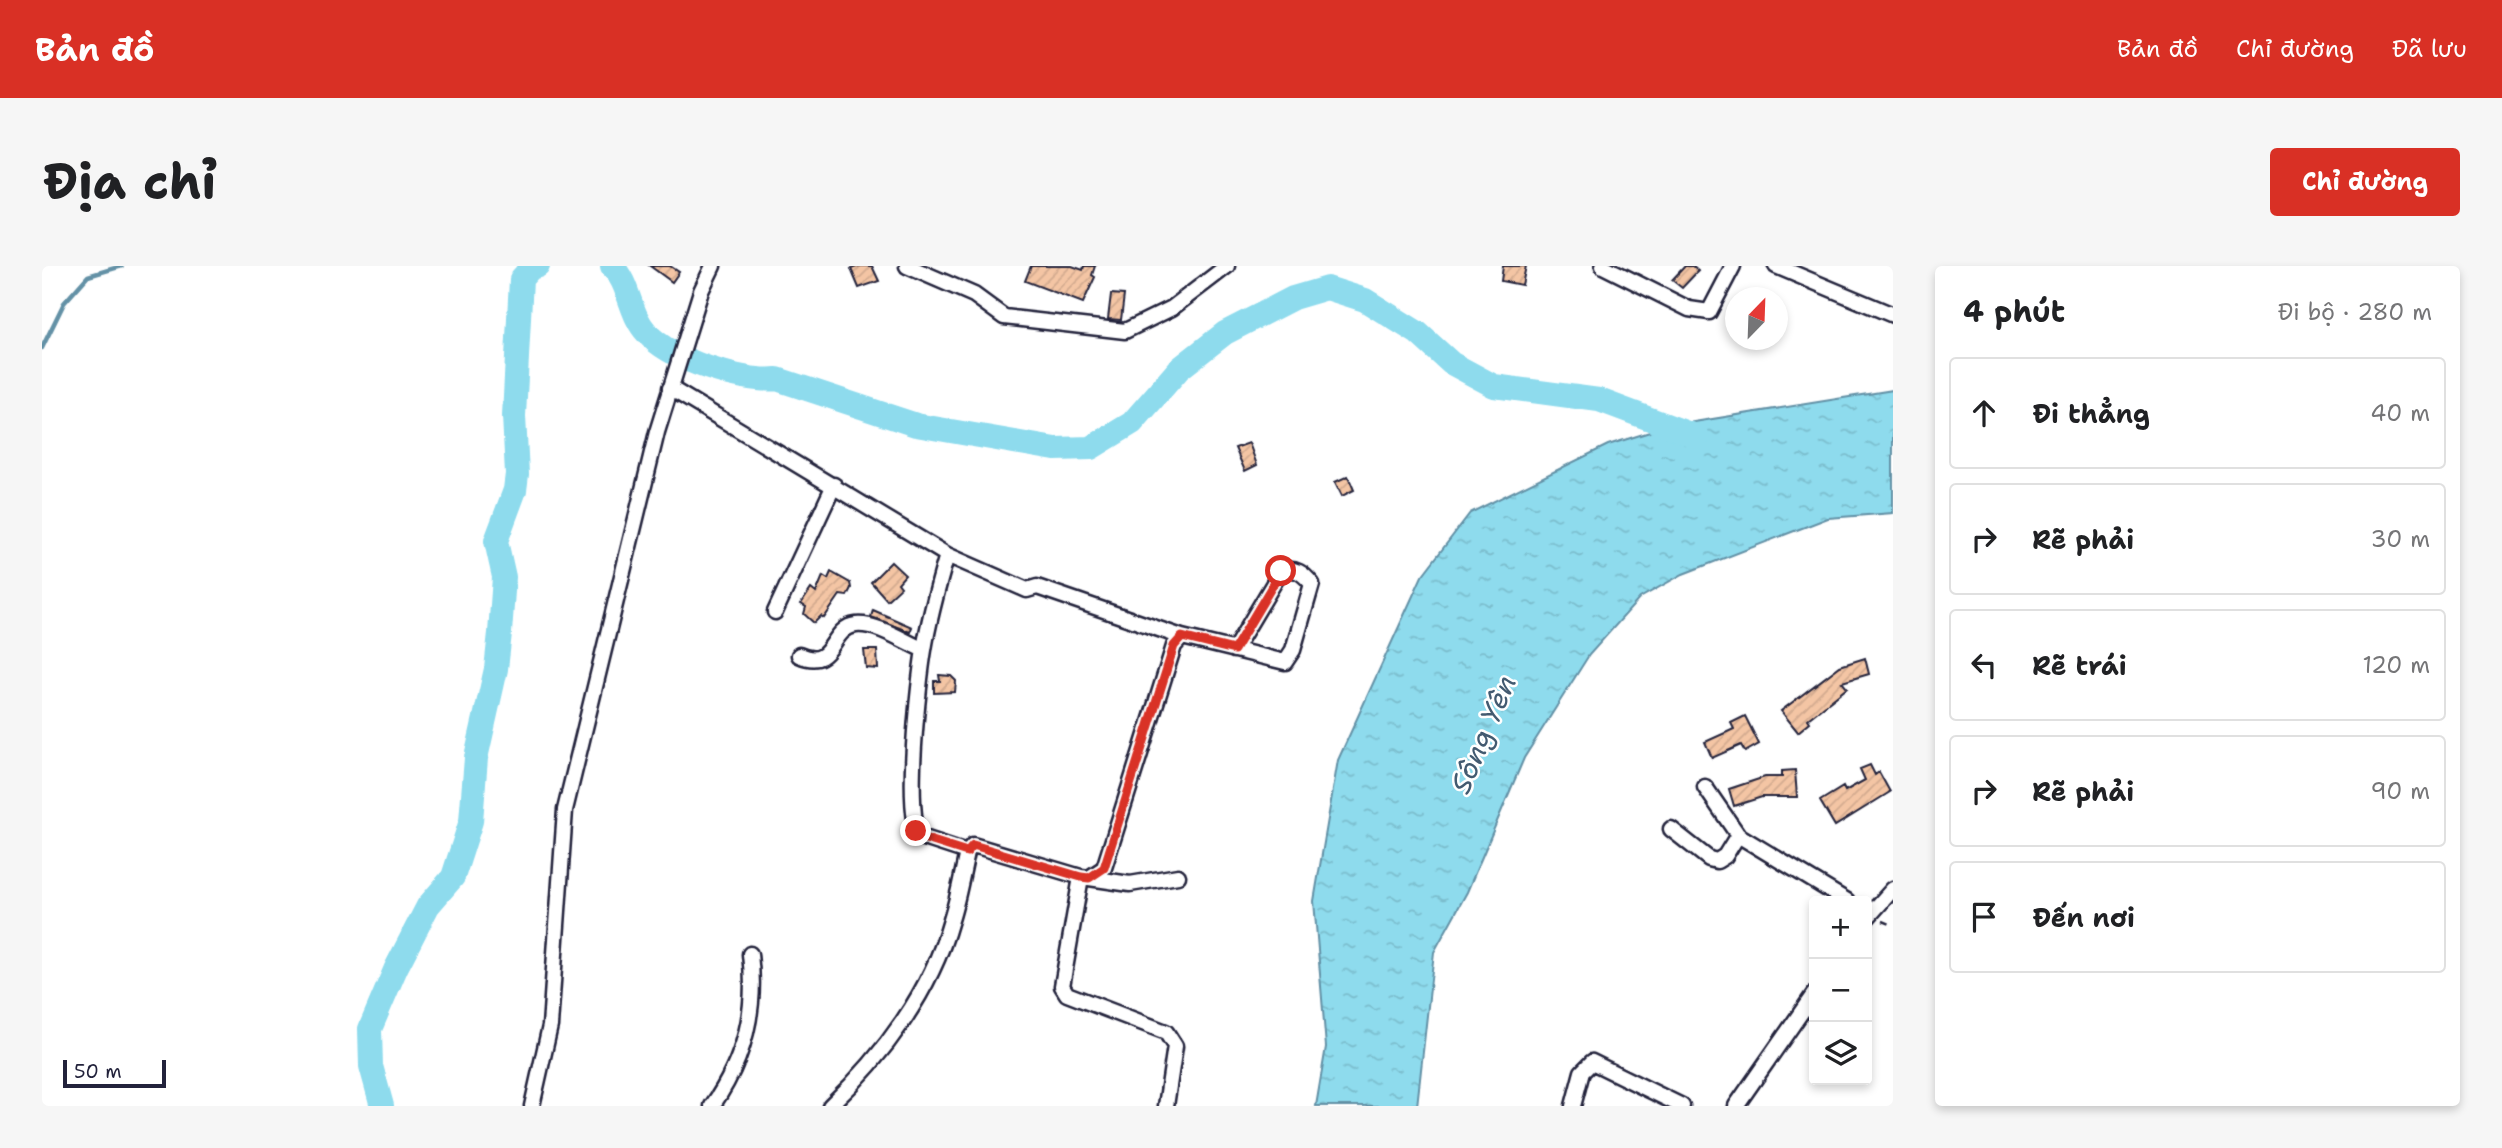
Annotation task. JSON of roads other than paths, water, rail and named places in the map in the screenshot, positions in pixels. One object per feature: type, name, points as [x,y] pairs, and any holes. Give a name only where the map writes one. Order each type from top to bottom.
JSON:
[{"type":"street","points":[[531,1106],[550,1026],[565,810],[672,382],[701,290],[713,266]]},
{"type":"street","points":[[915,267],[974,295],[1004,317],[1125,331],[1172,308],[1227,266]]},
{"type":"street","points":[[1603,266],[1689,309],[1709,312],[1733,266]]},
{"type":"street","points":[[1776,266],[1893,315]]},
{"type":"street","points":[[672,382],[947,555],[1027,590],[1037,587],[1182,637],[1234,650],[1285,662],[1293,650],[1312,584],[1303,573],[1291,568],[1281,571],[1234,650]]},
{"type":"street","points":[[775,612],[834,485]]},
{"type":"street","points":[[947,555],[924,650],[913,777],[914,826],[920,837],[967,852]]},
{"type":"street","points":[[799,655],[812,659],[822,657],[842,632],[854,625],[870,628],[924,650]]},
{"type":"street","points":[[1085,878],[1104,868],[1174,646],[1182,637]]},
{"type":"street","points":[[1705,787],[1738,835],[1839,896]]},
{"type":"street","points":[[1671,829],[1709,859],[1717,861],[1726,856],[1738,835]]},
{"type":"street","points":[[830,1106],[856,1082],[912,1010],[951,922],[967,852],[973,845],[1085,878],[1130,884],[1178,876]]},
{"type":"street","points":[[1085,878],[1062,986],[1067,994],[1166,1032],[1175,1046],[1166,1106]]},
{"type":"street","points":[[1872,911],[1893,889]]},
{"type":"street","points":[[712,1106],[730,1077],[751,1017],[754,990],[750,954]]},
{"type":"street","points":[[1736,1106],[1809,1000]]},
{"type":"street","points":[[1573,1106],[1582,1072],[1592,1062],[1682,1106]]},
{"type":"water","name":"Sông Yên","points":[[1893,390],[1893,513],[1828,518],[1683,574],[1640,598],[1589,655],[1524,758],[1467,892],[1434,952],[1417,1106],[1316,1106],[1326,1047],[1314,901],[1338,760],[1422,576],[1470,513],[1608,445],[1669,426]]},
{"type":"waterway","points":[[42,348],[64,303],[88,276],[122,266]]},
{"type":"waterway","points":[[382,1106],[371,1066],[370,1029],[396,968],[428,906],[453,877],[471,821],[476,758],[496,669],[500,633],[504,577],[496,541],[515,490],[517,474],[514,416],[521,279],[531,268],[538,266]]},
{"type":"waterway","points":[[612,266],[623,281],[636,317],[647,333],[672,352],[708,368],[746,377],[777,379],[916,425],[1055,449],[1091,448],[1132,423],[1179,369],[1225,333],[1293,298],[1327,288],[1365,300],[1418,333],[1451,363],[1494,386],[1599,400],[1698,437]]}]
